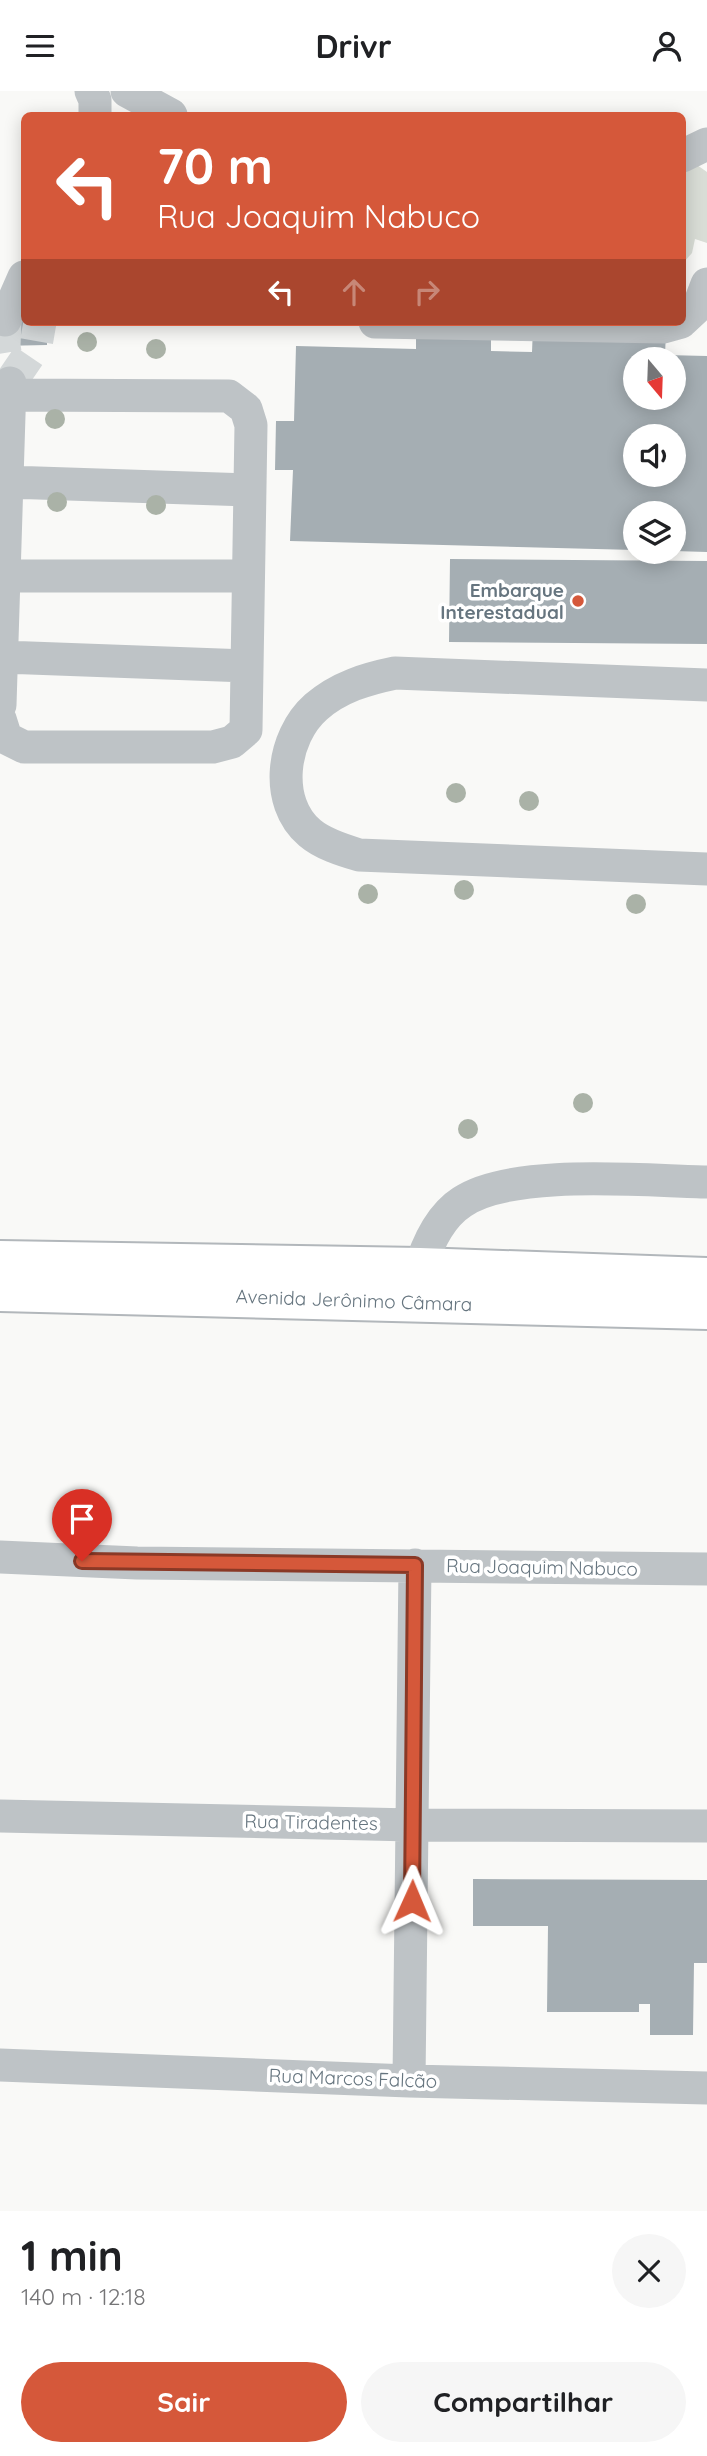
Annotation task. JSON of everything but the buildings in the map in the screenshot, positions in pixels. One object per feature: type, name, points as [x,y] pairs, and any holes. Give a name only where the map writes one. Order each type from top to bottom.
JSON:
[{"type":"main road","name":"Avenida Jerônimo Câmara","points":[[0,1260],[416,1284],[707,1310]]},
{"type":"main road","name":"Avenida Jerônimo Câmara","points":[[0,1292],[707,1276]]},
{"type":"street","points":[[91,91],[95,100],[95,112]]},
{"type":"street","points":[[127,91],[166,112]]},
{"type":"street","points":[[686,154],[707,144]]},
{"type":"street","points":[[5,320],[21,284]]},
{"type":"street","points":[[686,317],[699,305],[707,284]]},
{"type":"street","points":[[615,326],[666,326]]},
{"type":"street","points":[[0,705],[10,389],[229,396],[246,409],[251,425],[246,730],[232,742],[213,747],[24,747],[6,738],[0,719]]},
{"type":"street","points":[[8,482],[249,490]]},
{"type":"street","points":[[5,576],[248,576]]},
{"type":"street","points":[[3,657],[247,666]]},
{"type":"street","points":[[707,685],[395,673],[373,677],[338,691],[314,708],[290,749],[286,768],[287,790],[294,814],[310,833],[338,849],[359,855],[707,869]]},
{"type":"street","points":[[416,1284],[442,1221],[462,1201],[490,1191],[556,1180],[707,1182]]},
{"type":"street","name":"Rua Joaquim Nabuco","points":[[0,1557],[136,1563],[707,1569]]},
{"type":"street","points":[[409,2081],[415,1565]]},
{"type":"street","name":"Rua Tiradentes","points":[[0,1816],[413,1825],[707,1826]]},
{"type":"street","name":"Rua Marcos Falcão","points":[[0,2065],[409,2081],[707,2088]]},
{"type":"shaded area","points":[[686,162],[707,172],[707,243],[695,239],[692,253],[686,260]]},
{"type":"tunnel","points":[[5,320],[4,346],[10,383]]},
{"type":"tunnel","points":[[10,383],[36,345],[39,326]]},
{"type":"place","name":"Embarque Interestadual","points":[[578,601]]},
{"type":"route","points":[[82,1561],[415,1565],[412,1901]]}]
